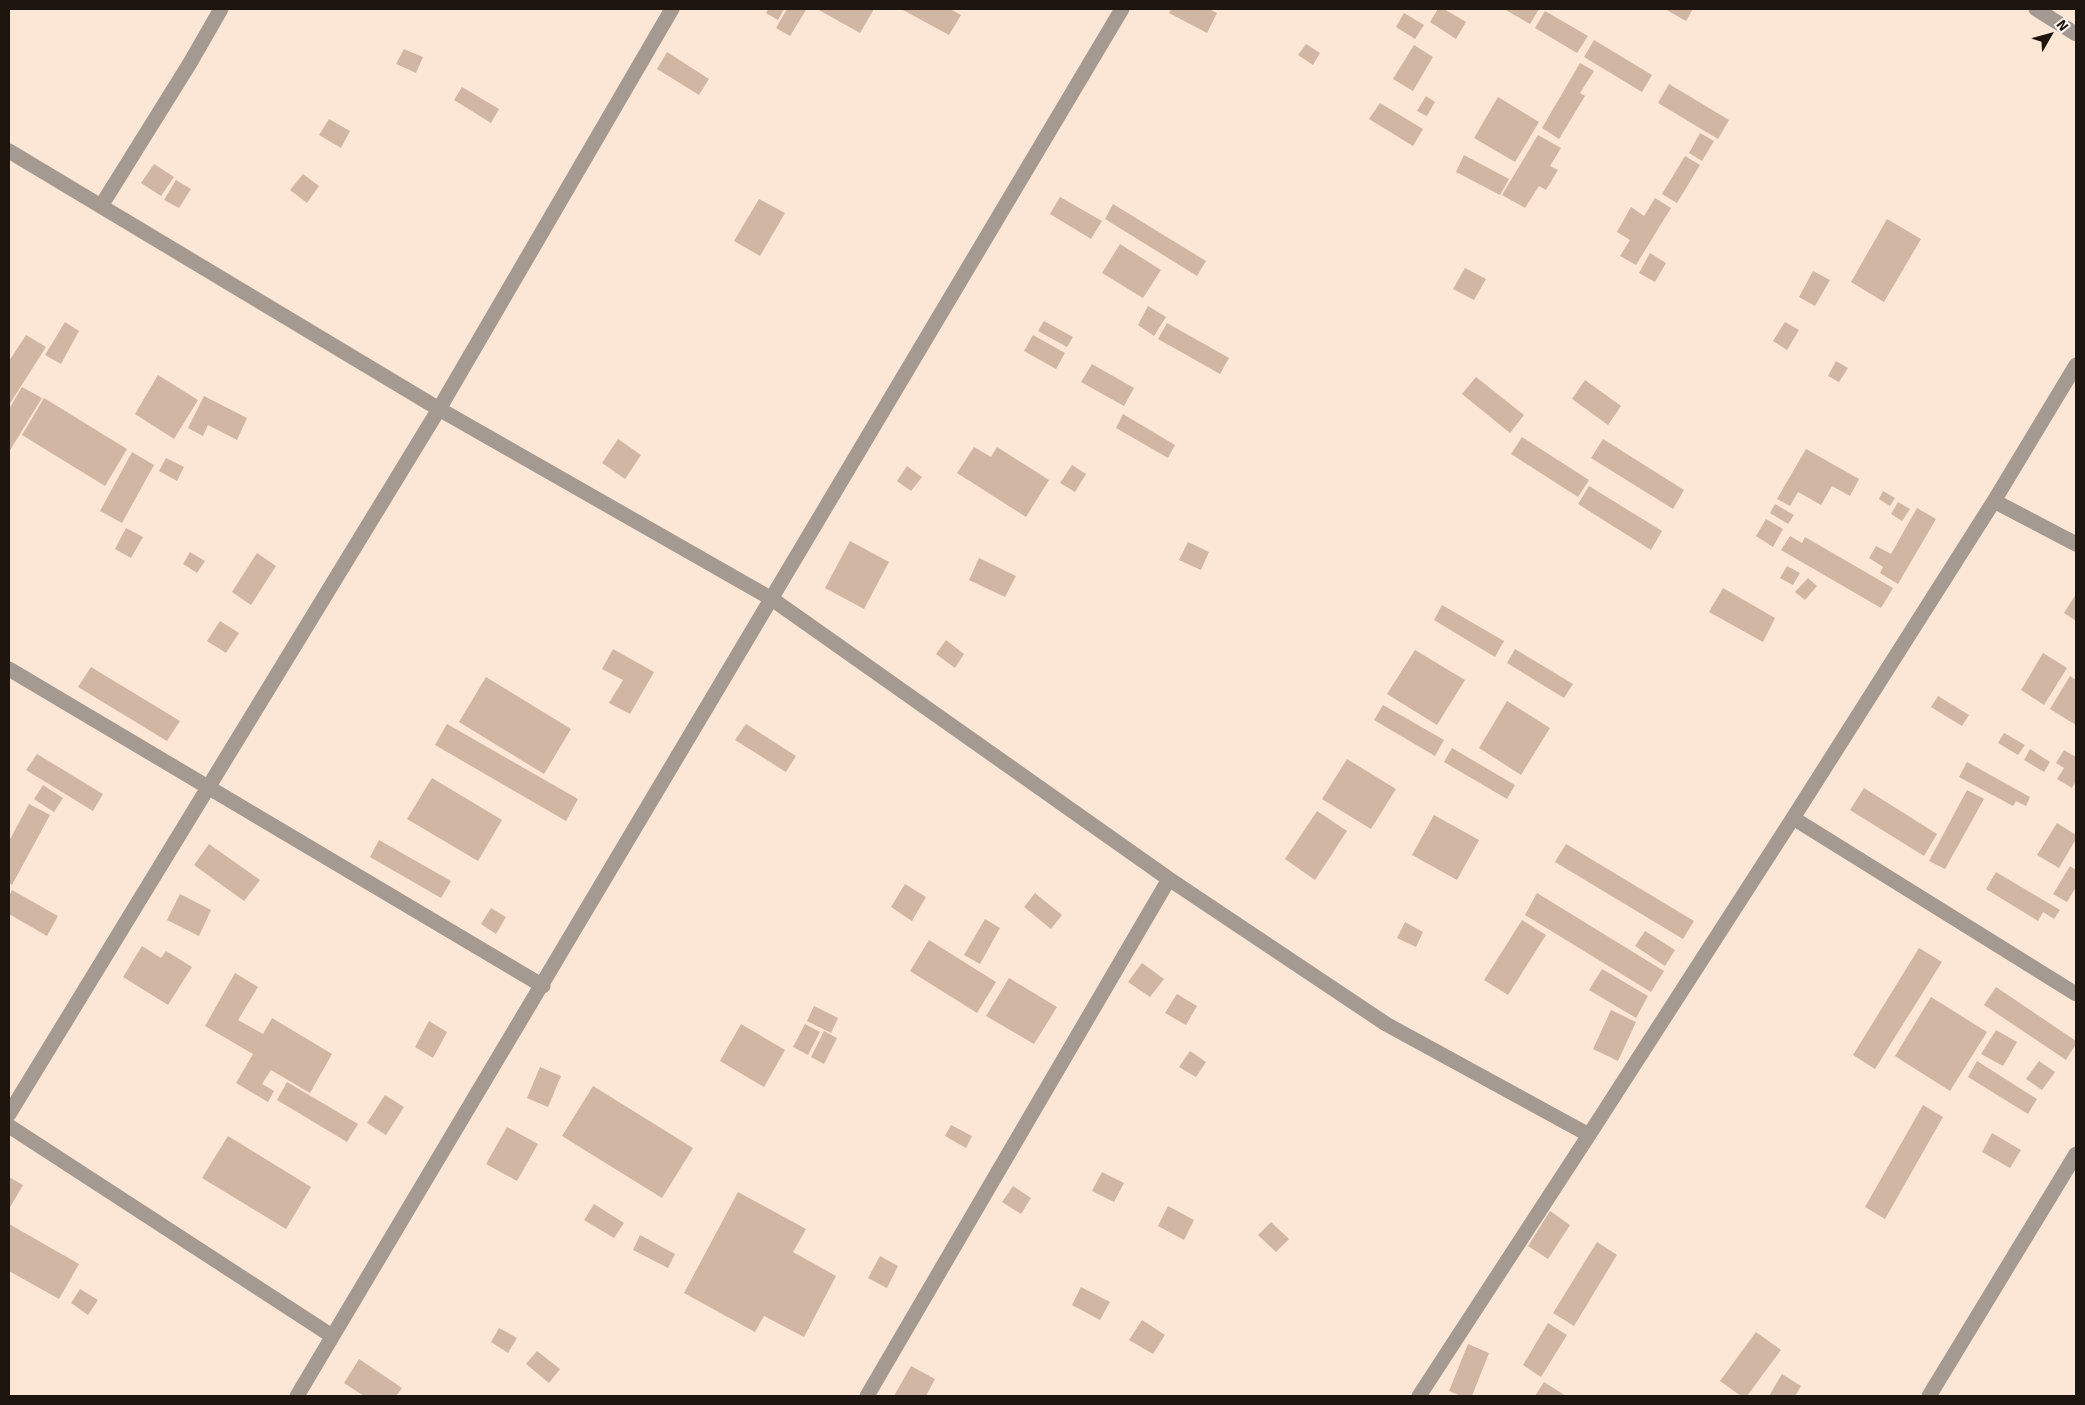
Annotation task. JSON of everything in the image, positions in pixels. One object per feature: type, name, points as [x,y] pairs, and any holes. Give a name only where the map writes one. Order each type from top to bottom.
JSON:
[{"type":"street","points":[[101,206],[190,63],[221,9]]},
{"type":"street","points":[[9,1114],[439,409],[672,9]]},
{"type":"street","points":[[297,1396],[1122,9]]},
{"type":"street","points":[[2036,9],[2076,34]]},
{"type":"street","points":[[9,151],[439,409],[772,599],[1169,879],[1386,1024],[1590,1135]]},
{"type":"street","points":[[1419,1396],[1590,1135],[1793,818],[1994,501],[2076,365]]},
{"type":"street","points":[[1994,501],[2076,544]]},
{"type":"street","points":[[9,669],[542,986]]},
{"type":"street","points":[[1793,818],[2076,994]]},
{"type":"street","points":[[867,1396],[1169,879]]},
{"type":"street","points":[[9,1126],[332,1336]]},
{"type":"street","points":[[1929,1396],[2076,1154]]},
{"type":"building","points":[[768,9],[784,9],[778,20],[766,13]]},
{"type":"building","points":[[787,9],[806,10],[790,36],[776,28]]},
{"type":"building","points":[[817,9],[874,9],[860,33]]},
{"type":"building","points":[[901,9],[950,9],[961,15],[949,35]]},
{"type":"building","points":[[1171,9],[1209,9],[1217,13],[1207,33],[1169,13]]},
{"type":"building","points":[[1438,9],[1444,9],[1466,22],[1456,39],[1430,22]]},
{"type":"building","points":[[1504,9],[1539,9],[1530,24]]},
{"type":"building","points":[[1665,9],[1693,9],[1686,21]]},
{"type":"building","points":[[1545,11],[1588,36],[1577,53],[1535,28]]},
{"type":"building","points":[[1404,13],[1424,25],[1415,39],[1396,27]]},
{"type":"building","points":[[1594,40],[1652,75],[1642,92],[1584,57]]},
{"type":"building","points":[[1306,44],[1320,53],[1313,65],[1298,55]]},
{"type":"building","points":[[1414,45],[1433,57],[1413,91],[1393,79]]},
{"type":"building","points":[[404,49],[423,57],[416,73],[396,64]]},
{"type":"building","points":[[667,52],[709,79],[699,95],[657,69]]},
{"type":"building","points":[[1580,63],[1594,71],[1580,93],[1585,96],[1559,139],[1542,128]]},
{"type":"building","points":[[1669,84],[1729,120],[1718,139],[1658,103]]},
{"type":"building","points":[[462,87],[499,109],[491,123],[454,100]]},
{"type":"building","points":[[1426,96],[1435,102],[1427,116],[1417,111]]},
{"type":"building","points":[[1498,97],[1539,122],[1515,162],[1474,138]]},
{"type":"building","points":[[1380,103],[1423,129],[1413,146],[1369,119]]},
{"type":"building","points":[[329,119],[350,131],[341,148],[319,135]]},
{"type":"building","points":[[1700,133],[1714,141],[1702,161],[1689,153]]},
{"type":"building","points":[[1538,135],[1561,148],[1550,166],[1558,170],[1546,190],[1539,186],[1525,208],[1502,195]]},
{"type":"building","points":[[1464,155],[1509,179],[1500,195],[1456,172]]},
{"type":"building","points":[[1685,156],[1700,165],[1677,203],[1662,194]]},
{"type":"building","points":[[154,164],[174,177],[161,196],[141,183]]},
{"type":"building","points":[[303,174],[319,186],[307,203],[290,190]]},
{"type":"building","points":[[176,180],[191,189],[179,208],[164,200]]},
{"type":"building","points":[[1060,197],[1102,221],[1091,239],[1050,214]]},
{"type":"building","points":[[1655,198],[1671,208],[1636,265],[1620,256],[1630,240],[1617,232],[1631,207],[1644,216]]},
{"type":"building","points":[[759,199],[785,213],[760,256],[734,241]]},
{"type":"building","points":[[1113,204],[1206,261],[1197,276],[1105,219]]},
{"type":"building","points":[[1887,219],[1921,239],[1884,302],[1851,282]]},
{"type":"building","points":[[1120,244],[1161,270],[1143,298],[1102,273]]},
{"type":"building","points":[[1650,253],[1666,263],[1655,282],[1639,273]]},
{"type":"building","points":[[1465,268],[1486,279],[1474,300],[1453,289]]},
{"type":"building","points":[[1813,271],[1830,280],[1815,306],[1799,297]]},
{"type":"building","points":[[1148,306],[1166,317],[1154,336],[1138,325]]},
{"type":"building","points":[[1044,321],[1073,337],[1067,347],[1038,331]]},
{"type":"building","points":[[65,322],[79,331],[61,364],[45,355]]},
{"type":"building","points":[[1785,322],[1799,330],[1787,350],[1773,341]]},
{"type":"building","points":[[1167,323],[1229,358],[1220,374],[1158,339]]},
{"type":"building","points":[[26,335],[46,347],[9,405],[9,361]]},
{"type":"building","points":[[1033,335],[1065,353],[1056,369],[1024,351]]},
{"type":"building","points":[[1836,361],[1848,368],[1839,382],[1828,376]]},
{"type":"building","points":[[1092,364],[1134,388],[1124,406],[1081,382]]},
{"type":"building","points":[[158,375],[198,400],[174,439],[135,414]]},
{"type":"building","points":[[1476,377],[1524,415],[1510,433],[1462,394]]},
{"type":"building","points":[[1585,380],[1621,406],[1608,425],[1572,399]]},
{"type":"building","points":[[22,387],[42,398],[9,452],[9,409]]},
{"type":"building","points":[[204,396],[247,418],[237,440],[208,425],[203,436],[188,428]]},
{"type":"building","points":[[44,398],[127,449],[105,486],[22,435]]},
{"type":"building","points":[[1123,414],[1175,445],[1168,458],[1116,428]]},
{"type":"building","points":[[1522,437],[1589,480],[1578,497],[1511,454]]},
{"type":"building","points":[[618,439],[641,455],[625,479],[602,463]]},
{"type":"building","points":[[1603,439],[1684,490],[1673,509],[1591,458]]},
{"type":"building","points":[[974,447],[991,457],[997,447],[1049,480],[1026,517],[957,473]]},
{"type":"building","points":[[1806,449],[1859,479],[1850,496],[1832,486],[1821,505],[1798,492],[1790,506],[1777,499]]},
{"type":"building","points":[[132,452],[154,465],[122,523],[100,511]]},
{"type":"building","points":[[166,458],[184,467],[177,481],[159,471]]},
{"type":"building","points":[[1072,465],[1086,474],[1075,492],[1060,483]]},
{"type":"building","points":[[907,466],[922,477],[911,491],[897,481]]},
{"type":"building","points":[[1589,486],[1662,531],[1651,550],[1578,504]]},
{"type":"building","points":[[1883,491],[1895,498],[1890,506],[1879,499]]},
{"type":"building","points":[[1898,502],[1910,509],[1902,521],[1891,514]]},
{"type":"building","points":[[1775,504],[1794,515],[1788,524],[1770,513]]},
{"type":"building","points":[[1917,508],[1936,519],[1898,584],[1880,573],[1883,567],[1869,558],[1876,546],[1891,554]]},
{"type":"building","points":[[1766,519],[1783,529],[1773,547],[1756,536]]},
{"type":"building","points":[[126,528],[143,537],[131,558],[115,549]]},
{"type":"building","points":[[1790,536],[1802,543],[1805,537],[1893,588],[1881,608],[1781,550]]},
{"type":"building","points":[[850,541],[889,562],[864,609],[825,588]]},
{"type":"building","points":[[1188,542],[1209,552],[1201,570],[1179,560]]},
{"type":"building","points":[[190,552],[205,561],[197,573],[183,564]]},
{"type":"building","points":[[257,553],[276,566],[251,605],[232,592]]},
{"type":"building","points":[[979,558],[1016,576],[1005,597],[969,580]]},
{"type":"building","points":[[1787,566],[1800,573],[1793,585],[1780,578]]},
{"type":"building","points":[[1808,578],[1817,586],[1805,600],[1795,592]]},
{"type":"building","points":[[1723,588],[1775,618],[1763,642],[1709,612]]},
{"type":"building","points":[[2076,594],[2076,621],[2064,613]]},
{"type":"building","points":[[1442,605],[1504,641],[1495,657],[1434,620]]},
{"type":"building","points":[[220,621],[239,633],[226,653],[207,641]]},
{"type":"building","points":[[946,640],[964,654],[955,668],[936,654]]},
{"type":"building","points":[[613,649],[654,672],[630,714],[609,703],[623,680],[602,669]]},
{"type":"building","points":[[1515,649],[1573,684],[1564,698],[1507,663]]},
{"type":"building","points":[[1415,650],[1465,680],[1437,725],[1387,694]]},
{"type":"building","points":[[2043,653],[2067,668],[2044,705],[2021,690]]},
{"type":"building","points":[[91,667],[180,721],[167,741],[78,687]]},
{"type":"building","points":[[2070,676],[2076,680],[2076,725],[2050,709]]},
{"type":"building","points":[[486,677],[571,729],[544,774],[459,722]]},
{"type":"building","points":[[1938,696],[1969,715],[1962,726],[1931,707]]},
{"type":"building","points":[[1507,701],[1550,728],[1521,775],[1479,748]]},
{"type":"building","points":[[1383,705],[1444,740],[1435,756],[1374,720]]},
{"type":"building","points":[[447,724],[578,799],[566,821],[435,745]]},
{"type":"building","points":[[746,724],[796,756],[786,772],[735,740]]},
{"type":"building","points":[[2004,733],[2025,745],[2018,755],[1998,743]]},
{"type":"building","points":[[1452,748],[1515,785],[1507,799],[1444,762]]},
{"type":"building","points":[[2030,749],[2050,762],[2044,772],[2024,760]]},
{"type":"building","points":[[2064,750],[2076,757],[2076,781],[2072,788],[2057,779],[2064,768],[2056,763]]},
{"type":"building","points":[[37,754],[103,794],[93,811],[26,770]]},
{"type":"building","points":[[1347,759],[1396,789],[1371,829],[1322,799]]},
{"type":"building","points":[[1967,762],[2030,797],[2026,806],[2016,801],[2013,806],[1959,777]]},
{"type":"building","points":[[432,778],[502,820],[478,861],[407,819]]},
{"type":"building","points":[[43,785],[63,798],[54,812],[34,799]]},
{"type":"building","points":[[1864,788],[1937,834],[1924,856],[1850,810]]},
{"type":"building","points":[[1967,790],[1984,799],[1945,869],[1929,861]]},
{"type":"building","points":[[29,804],[50,815],[12,885],[9,883],[9,841]]},
{"type":"building","points":[[1317,811],[1347,831],[1315,880],[1285,859]]},
{"type":"building","points":[[1434,815],[1479,840],[1457,880],[1412,855]]},
{"type":"building","points":[[2057,823],[2076,835],[2076,839],[2059,868],[2037,855]]},
{"type":"building","points":[[379,840],[451,881],[441,898],[370,857]]},
{"type":"building","points":[[209,844],[260,880],[244,901],[194,865]]},
{"type":"building","points":[[1566,844],[1694,921],[1683,939],[1555,862]]},
{"type":"building","points":[[2070,866],[2076,870],[2076,887],[2067,902],[2053,894]]},
{"type":"building","points":[[1996,872],[2060,910],[2054,919],[2043,912],[2038,921],[1986,889]]},
{"type":"building","points":[[905,884],[926,897],[912,921],[891,907]]},
{"type":"building","points":[[12,890],[58,916],[47,936],[9,914],[9,896]]},
{"type":"building","points":[[1035,893],[1062,915],[1051,929],[1024,907]]},
{"type":"building","points":[[1537,893],[1664,971],[1651,992],[1525,915]]},
{"type":"building","points":[[180,894],[211,910],[199,936],[167,920]]},
{"type":"building","points":[[491,908],[506,917],[496,934],[481,924]]},
{"type":"building","points":[[985,919],[1000,928],[980,964],[964,955]]},
{"type":"building","points":[[1522,920],[1546,935],[1508,995],[1484,980]]},
{"type":"building","points":[[1405,922],[1423,932],[1416,947],[1397,938]]},
{"type":"building","points":[[1645,931],[1675,950],[1665,966],[1635,946]]},
{"type":"building","points":[[929,940],[996,982],[977,1013],[910,971]]},
{"type":"building","points":[[142,946],[161,958],[166,951],[192,967],[168,1005],[123,977]]},
{"type":"building","points":[[1919,948],[1942,962],[1875,1069],[1853,1055]]},
{"type":"building","points":[[1142,963],[1164,979],[1150,997],[1128,982]]},
{"type":"building","points":[[1602,969],[1648,996],[1636,1018],[1589,990]]},
{"type":"building","points":[[235,973],[258,987],[238,1020],[263,1034],[272,1018],[332,1054],[310,1093],[271,1070],[262,1084],[274,1091],[268,1102],[236,1083],[253,1054],[205,1026]]},
{"type":"building","points":[[1009,978],[1057,1007],[1034,1044],[986,1016]]},
{"type":"building","points":[[1996,987],[2076,1041],[2066,1060],[1984,1005]]},
{"type":"building","points":[[1177,994],[1197,1006],[1186,1025],[1165,1013]]},
{"type":"building","points":[[1931,997],[1987,1032],[1950,1091],[1895,1056]]},
{"type":"building","points":[[814,1006],[838,1018],[831,1033],[807,1021]]},
{"type":"building","points":[[1611,1010],[1636,1022],[1618,1061],[1593,1049]]},
{"type":"building","points":[[429,1021],[447,1032],[433,1058],[415,1047]]},
{"type":"building","points":[[741,1024],[785,1050],[764,1087],[720,1061]]},
{"type":"building","points":[[805,1024],[820,1032],[808,1055],[793,1047]]},
{"type":"building","points":[[1996,1030],[2017,1042],[2003,1066],[1981,1054]]},
{"type":"building","points":[[824,1031],[837,1038],[824,1064],[811,1057]]},
{"type":"building","points":[[1190,1051],[1206,1062],[1196,1077],[1179,1067]]},
{"type":"building","points":[[1977,1061],[2037,1099],[2028,1114],[1968,1077]]},
{"type":"building","points":[[2039,1061],[2055,1072],[2042,1090],[2026,1079]]},
{"type":"building","points":[[540,1067],[561,1076],[548,1107],[527,1098]]},
{"type":"building","points":[[287,1082],[358,1124],[347,1142],[277,1100]]},
{"type":"building","points":[[593,1086],[693,1148],[662,1198],[562,1136]]},
{"type":"building","points":[[385,1095],[404,1107],[386,1135],[367,1123]]},
{"type":"building","points":[[1923,1105],[1943,1117],[1885,1219],[1865,1207]]},
{"type":"building","points":[[951,1125],[972,1136],[966,1148],[945,1136]]},
{"type":"building","points":[[507,1127],[538,1144],[517,1181],[486,1164]]},
{"type":"building","points":[[1992,1133],[2021,1150],[2010,1168],[1982,1152]]},
{"type":"building","points":[[228,1136],[311,1187],[286,1229],[202,1178]]},
{"type":"building","points":[[1102,1172],[1124,1183],[1114,1202],[1092,1191]]},
{"type":"building","points":[[9,1177],[23,1185],[9,1209]]},
{"type":"building","points":[[1013,1186],[1031,1198],[1021,1214],[1002,1202]]},
{"type":"building","points":[[738,1192],[806,1229],[793,1252],[836,1276],[804,1337],[764,1316],[755,1332],[684,1293]]},
{"type":"building","points":[[594,1204],[624,1223],[614,1238],[584,1220]]},
{"type":"building","points":[[1168,1206],[1194,1220],[1184,1240],[1158,1226]]},
{"type":"building","points":[[1550,1211],[1570,1225],[1548,1259],[1528,1246]]},
{"type":"building","points":[[1271,1222],[1289,1239],[1276,1252],[1258,1235]]},
{"type":"building","points":[[9,1224],[79,1264],[59,1299],[9,1271]]},
{"type":"building","points":[[640,1235],[675,1254],[668,1268],[633,1250]]},
{"type":"building","points":[[1597,1242],[1617,1255],[1574,1326],[1553,1313]]},
{"type":"building","points":[[880,1256],[898,1266],[887,1288],[868,1278]]},
{"type":"building","points":[[1081,1287],[1110,1302],[1100,1320],[1072,1305]]},
{"type":"building","points":[[80,1289],[98,1300],[88,1315],[71,1303]]},
{"type":"building","points":[[1142,1320],[1165,1335],[1153,1354],[1129,1340]]},
{"type":"building","points":[[1548,1323],[1567,1335],[1541,1377],[1523,1365]]},
{"type":"building","points":[[499,1328],[517,1338],[508,1353],[491,1342]]},
{"type":"building","points":[[1756,1332],[1781,1350],[1747,1396],[1741,1396],[1720,1381]]},
{"type":"building","points":[[1468,1344],[1489,1353],[1472,1396],[1461,1396],[1449,1391]]},
{"type":"building","points":[[537,1351],[560,1369],[549,1383],[526,1364]]},
{"type":"building","points":[[359,1359],[402,1388],[396,1396],[364,1396],[344,1383]]},
{"type":"building","points":[[911,1366],[935,1379],[926,1396],[894,1396]]},
{"type":"building","points":[[1782,1374],[1801,1386],[1795,1396],[1769,1396]]},
{"type":"building","points":[[1544,1382],[1566,1396],[1535,1396]]}]
